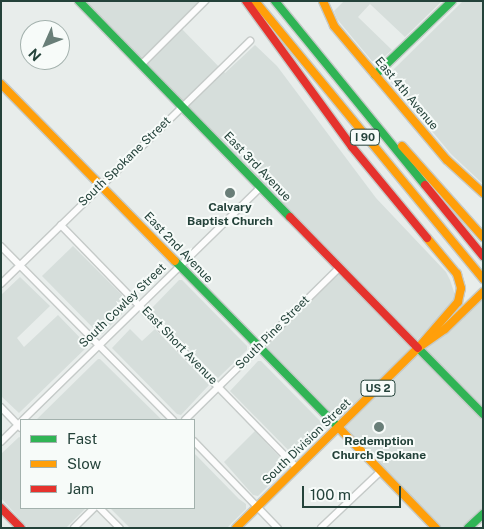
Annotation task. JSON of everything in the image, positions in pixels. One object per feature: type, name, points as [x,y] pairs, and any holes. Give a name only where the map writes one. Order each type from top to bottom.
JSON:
[{"type":"main road","name":"East 3rd Avenue","points":[[79,1],[483,414]]},
{"type":"main road","points":[[246,1],[352,146],[457,274],[461,288],[458,302],[418,348]]},
{"type":"main road","name":"I 90","points":[[255,1],[483,279]]},
{"type":"main road","name":"I 90","points":[[276,1],[483,256]]},
{"type":"main road","name":"East 4th Avenue","points":[[323,1],[334,26],[374,75],[447,160],[483,193]]},
{"type":"main road","points":[[374,75],[452,1]]},
{"type":"main road","points":[[331,68],[483,237]]},
{"type":"main road","name":"East 2nd Avenue","points":[[1,84],[436,528]]},
{"type":"main road","name":"South Division Street","points":[[236,528],[418,348],[445,329],[483,292]]},
{"type":"main road","points":[[1,508],[21,528]]},
{"type":"main road","points":[[468,528],[483,514]]},
{"type":"street","points":[[141,65],[205,1]]},
{"type":"street","name":"South Spokane Street","points":[[1,284],[250,41]]},
{"type":"street","name":"South Cowley Street","points":[[26,419],[261,187]]},
{"type":"street","name":"East Short Avenue","points":[[62,225],[297,468]]},
{"type":"street","points":[[1,246],[172,419]]},
{"type":"street","name":"South Pine Street","points":[[186,419],[339,268]]},
{"type":"street","points":[[1,407],[20,423]]},
{"type":"street","name":"South Cowley Street","points":[[1,442],[20,425]]},
{"type":"street","points":[[195,442],[278,528]]},
{"type":"street","points":[[321,528],[381,471]]},
{"type":"street","points":[[74,528],[93,509]]},
{"type":"street","points":[[101,509],[120,528]]},
{"type":"shaded area","points":[[79,1],[196,1],[198,3],[178,25],[225,73],[255,45],[277,66],[376,198],[446,272],[450,280],[454,299],[445,312],[414,343],[418,348],[483,292],[483,514],[468,528],[436,528],[259,346],[339,268]]},
{"type":"shaded area","points":[[344,1],[442,1],[405,37],[370,4],[358,17],[392,50],[377,63],[372,61],[337,19],[334,11]]},
{"type":"shaded area","points":[[463,1],[483,1],[483,184],[451,154],[391,82],[394,69]]},
{"type":"shaded area","points":[[73,246],[130,303],[129,307],[102,334],[99,334],[42,276]]},
{"type":"shaded area","points":[[20,277],[50,306],[17,338],[24,347],[58,315],[88,346],[19,413],[1,396],[1,295]]},
{"type":"shaded area","points":[[179,280],[182,280],[247,346],[247,350],[218,378],[150,310]]},
{"type":"shaded area","points":[[130,329],[142,341],[155,329],[209,385],[181,415],[177,414],[112,348]]},
{"type":"shaded area","points":[[100,359],[161,419],[37,419]]},
{"type":"shaded area","points":[[258,361],[261,361],[325,426],[325,431],[299,457],[295,457],[230,391]]},
{"type":"shaded area","points":[[255,431],[288,466],[258,496],[253,495],[224,462]]},
{"type":"shaded area","points":[[20,438],[20,509],[85,509],[66,528],[28,528],[1,498],[1,454]]},
{"type":"shaded area","points":[[195,454],[246,504],[246,509],[227,528],[130,528],[111,509],[195,509]]},
{"type":"traffic: fast","points":[[79,1],[290,217]]},
{"type":"traffic: fast","points":[[275,1],[425,185]]},
{"type":"traffic: fast","points":[[375,75],[452,1]]},
{"type":"traffic: fast","points":[[175,261],[338,427]]},
{"type":"traffic: fast","points":[[418,348],[483,414]]},
{"type":"traffic: fast","points":[[468,528],[483,514]]},
{"type":"traffic: slow","points":[[255,1],[483,279]]},
{"type":"traffic: slow","points":[[323,1],[334,26],[447,160],[483,193]]},
{"type":"traffic: slow","points":[[1,84],[175,261]]},
{"type":"traffic: slow","points":[[402,146],[483,237]]},
{"type":"traffic: slow","points":[[418,348],[458,302],[461,288],[457,274],[427,238]]},
{"type":"traffic: slow","points":[[236,528],[418,348],[445,329],[483,292]]},
{"type":"traffic: slow","points":[[338,427],[436,528]]},
{"type":"traffic: jam","points":[[246,1],[352,147],[427,238]]},
{"type":"traffic: jam","points":[[425,185],[483,256]]},
{"type":"traffic: jam","points":[[290,217],[418,348]]},
{"type":"traffic: jam","points":[[1,508],[21,528]]},
{"type":"place","name":"Calvary Baptist Church","points":[[230,193]]},
{"type":"place","name":"Redemption Church Spokane","points":[[379,427]]}]
